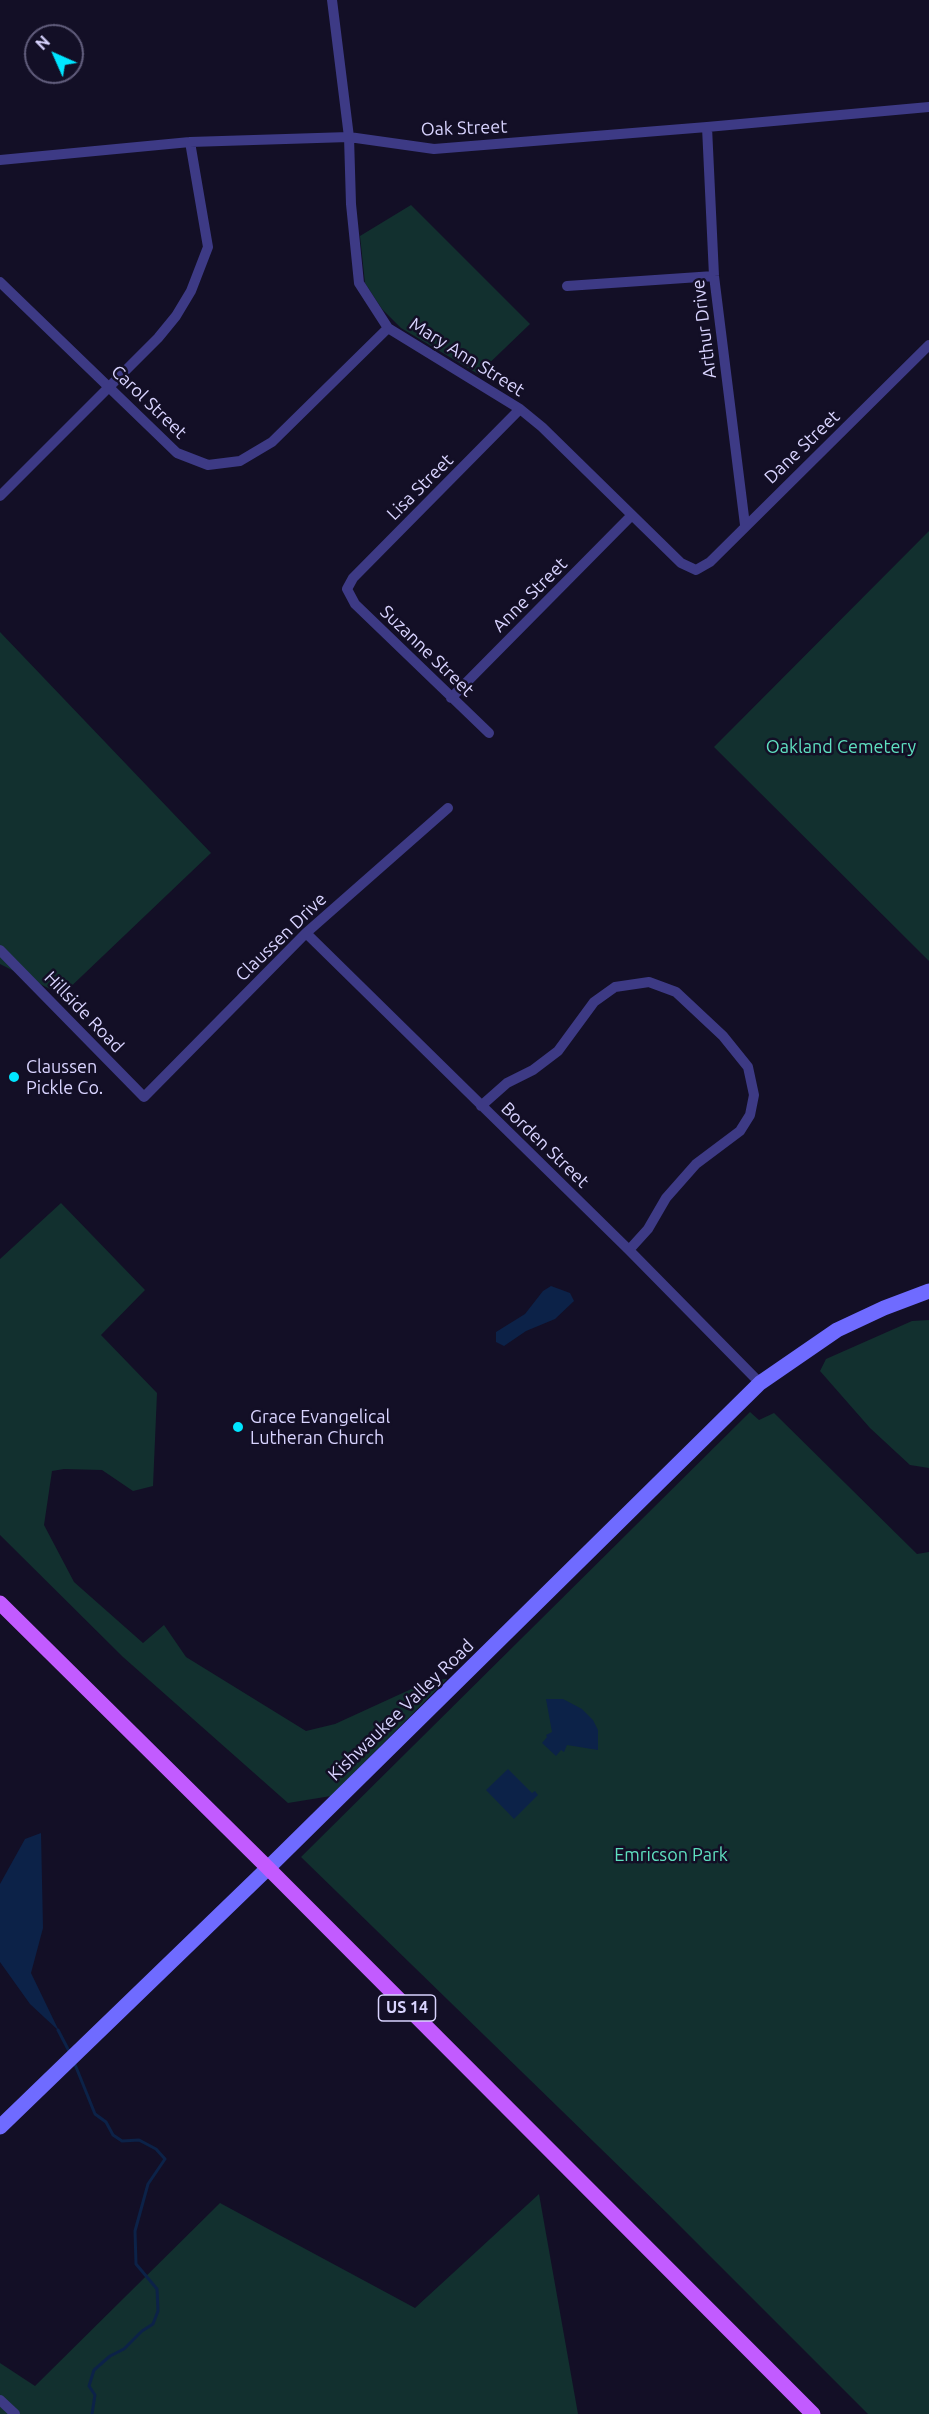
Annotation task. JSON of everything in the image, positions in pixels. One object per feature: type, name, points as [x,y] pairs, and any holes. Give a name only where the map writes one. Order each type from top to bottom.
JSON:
[{"type":"main road","name":"US 14","points":[[0,1603],[813,2414]]},
{"type":"street","name":"Mary Ann Street","points":[[332,0],[349,137],[351,204],[359,283],[388,328],[520,409],[542,427],[681,564],[696,570]]},
{"type":"street","name":"Oak Street","points":[[0,160],[190,142],[349,137],[434,149],[707,128],[929,107]]},
{"type":"street","name":"Arthur Drive","points":[[707,128],[714,276],[745,525]]},
{"type":"street","points":[[0,496],[158,338],[176,316],[191,291],[208,247],[190,142]]},
{"type":"street","points":[[567,286],[714,276]]},
{"type":"street","name":"Carol Street","points":[[0,282],[177,453],[208,465],[240,461],[272,442],[388,328]]},
{"type":"street","name":"Dane Street","points":[[696,570],[710,562],[929,345]]},
{"type":"street","name":"Lisa Street","points":[[347,589],[353,578],[520,409]]},
{"type":"street","name":"Anne Street","points":[[451,698],[632,515]]},
{"type":"street","name":"Suzanne Street","points":[[347,589],[354,604],[489,733]]},
{"type":"street","name":"Claussen Drive","points":[[144,1097],[306,933],[448,808]]},
{"type":"street","name":"Borden Street","points":[[306,933],[629,1250],[760,1383]]},
{"type":"street","name":"Hillside Road","points":[[0,950],[144,1097]]},
{"type":"street","points":[[482,1106],[507,1083],[533,1070],[558,1051],[594,1002],[615,987],[649,982],[676,992],[723,1036],[748,1067],[754,1095],[750,1114],[740,1131],[696,1164],[666,1198],[648,1229],[629,1250]]},
{"type":"street","name":"Kishwaukee Valley Road","points":[[0,2127],[268,1868],[760,1383],[837,1330],[884,1308],[929,1291]]},
{"type":"street","points":[[0,2400],[15,2414]]},
{"type":"green space","points":[[411,205],[530,324],[478,374],[401,328],[382,309],[365,283],[360,236]]},
{"type":"green space","name":"Oakland Cemetery","points":[[929,531],[929,961],[714,747]]},
{"type":"green space","points":[[0,632],[211,853],[62,995],[0,964]]},
{"type":"green space","points":[[61,1203],[145,1290],[101,1335],[157,1393],[153,1486],[133,1491],[102,1470],[52,1471],[44,1525],[74,1582],[143,1643],[164,1625],[186,1657],[306,1731],[335,1724],[431,1680],[447,1679],[331,1796],[288,1803],[123,1657],[0,1535],[0,1259]]},
{"type":"green space","points":[[929,1320],[929,1468],[910,1465],[870,1428],[820,1371],[826,1359],[912,1321]]},
{"type":"green space","name":"Emricson Park","points":[[750,1412],[759,1420],[774,1413],[917,1554],[929,1552],[929,2414],[868,2414],[670,2216],[301,1857]]},
{"type":"green space","points":[[539,2194],[578,2414],[0,2414],[0,2363],[35,2386],[220,2203],[415,2308]]},
{"type":"water","points":[[551,1286],[570,1293],[574,1301],[555,1319],[526,1331],[504,1346],[496,1342],[496,1332],[525,1314],[543,1291]]},
{"type":"water","points":[[546,1699],[563,1699],[582,1709],[593,1720],[598,1730],[598,1750],[567,1745],[564,1752],[561,1750],[556,1756],[542,1743],[546,1735],[552,1732]]},
{"type":"water","points":[[508,1769],[532,1793],[535,1791],[538,1795],[514,1819],[486,1790]]},
{"type":"water","points":[[41,1833],[43,1928],[31,1973],[59,2031],[30,2004],[0,1962],[0,1884],[25,1839]]},
{"type":"waterway","points":[[58,2030],[70,2053]]},
{"type":"waterway","points":[[74,2062],[95,2114],[106,2122],[113,2135],[122,2141],[139,2140],[156,2149],[165,2159],[148,2184],[135,2231],[136,2264],[157,2289],[158,2311],[153,2324],[142,2331],[124,2349],[110,2356],[94,2370],[89,2386],[95,2395],[92,2414]]},
{"type":"place","name":"Claussen Pickle Co.","points":[[14,1077]]},
{"type":"place","name":"Grace Evangelical Lutheran Church","points":[[238,1427]]}]
